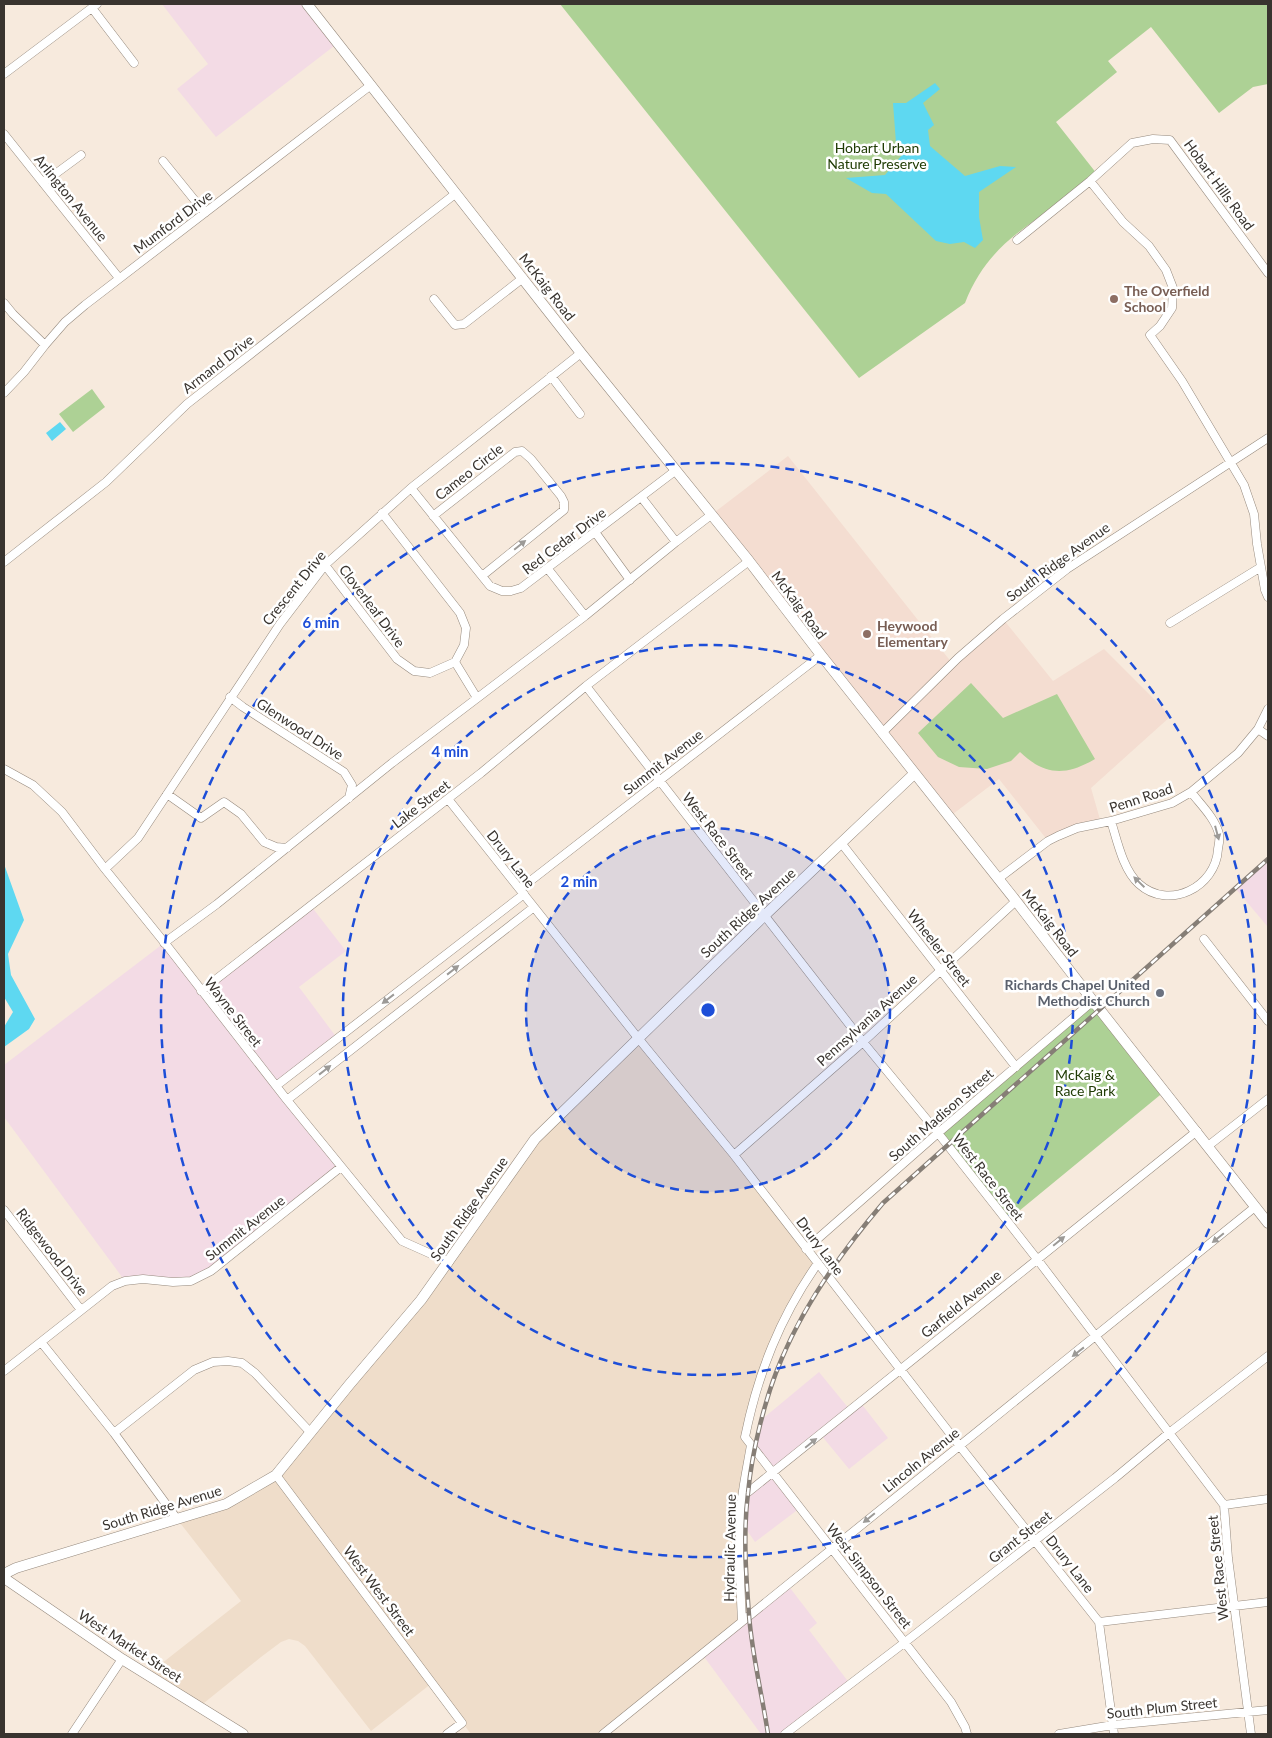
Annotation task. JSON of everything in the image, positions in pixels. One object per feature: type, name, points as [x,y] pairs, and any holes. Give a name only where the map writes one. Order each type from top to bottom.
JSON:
[{"type":"street","name":"McKaig Road","points":[[307,4],[581,353],[749,561],[914,774],[1268,1223]]},
{"type":"street","points":[[4,74],[94,6],[134,63]]},
{"type":"street","name":"Mumford Drive","points":[[4,393],[65,322],[119,278],[371,85]]},
{"type":"street","name":"Arlington Avenue","points":[[4,134],[119,278]]},
{"type":"street","name":"Hobart Hills Road","points":[[1017,240],[1090,181],[1132,143],[1154,139],[1170,140],[1268,273]]},
{"type":"street","points":[[43,183],[81,155]]},
{"type":"street","points":[[164,161],[205,213]]},
{"type":"street","points":[[1090,181],[1122,222],[1149,246],[1166,270],[1173,288],[1172,308],[1160,326],[1150,335],[1182,381],[1244,486],[1254,514],[1261,567],[1268,597]]},
{"type":"street","name":"Armand Drive","points":[[4,562],[106,482],[187,404],[455,194]]},
{"type":"street","points":[[434,299],[455,325],[464,324],[523,278]]},
{"type":"street","points":[[4,303],[45,345]]},
{"type":"street","name":"Crescent Drive","points":[[105,869],[138,838],[280,624],[325,565],[411,488],[581,353]]},
{"type":"street","points":[[551,376],[580,414]]},
{"type":"street","name":"South Ridge Avenue","points":[[882,733],[958,658],[1067,569],[1268,438]]},
{"type":"street","name":"Cameo Circle","points":[[433,516],[515,452],[522,451],[531,459],[561,496],[564,502],[564,510],[482,576]]},
{"type":"street","name":"Red Cedar Drive","points":[[411,488],[490,586],[511,592],[522,588],[548,569],[675,471]]},
{"type":"street","points":[[642,498],[676,542]]},
{"type":"street","points":[[382,513],[460,613],[466,628],[464,645],[455,662],[477,698]]},
{"type":"street","points":[[164,943],[217,904],[349,798],[585,616],[711,515]]},
{"type":"street","points":[[595,532],[630,580]]},
{"type":"street","name":"Lake Street","points":[[201,991],[448,798],[586,686],[749,561]]},
{"type":"street","name":"Cloverleaf Drive","points":[[325,565],[397,659],[414,671],[430,673],[455,662]]},
{"type":"street","points":[[1170,623],[1261,567]]},
{"type":"street","points":[[548,569],[585,616]]},
{"type":"street","name":"Summit Avenue","points":[[276,1086],[659,781],[821,655]]},
{"type":"street","name":"West Race Street","points":[[586,686],[863,1042],[938,1132],[1037,1259],[1224,1505],[1240,1660],[1251,1734]]},
{"type":"street","name":"Glenwood Drive","points":[[230,697],[344,772],[352,785],[349,798]]},
{"type":"street","name":"Penn Road","points":[[998,879],[1048,841],[1078,828],[1111,821],[1172,803],[1191,792],[1238,752],[1258,730],[1268,709]]},
{"type":"street","points":[[1258,730],[1268,736]]},
{"type":"street","name":"Wayne Street","points":[[4,769],[33,785],[62,812],[287,1100],[402,1241],[449,1262]]},
{"type":"street","name":"South Ridge Avenue","points":[[4,1576],[16,1568],[226,1504],[276,1475],[421,1300],[534,1139],[765,915],[914,774]]},
{"type":"street","points":[[1111,821],[1118,846],[1127,867],[1138,884],[1152,892],[1168,896],[1183,894],[1196,887],[1209,875],[1218,857],[1219,835],[1210,816],[1191,792]]},
{"type":"street","points":[[167,794],[200,818],[224,802],[240,814],[264,842],[276,847],[287,848]]},
{"type":"street","name":"Drury Lane","points":[[448,798],[638,1038],[734,1155],[959,1446],[1099,1622]]},
{"type":"street","name":"Wheeler Street","points":[[842,844],[1016,1067]]},
{"type":"street","name":"Pennsylvania Avenue","points":[[734,1155],[863,1042],[1016,901]]},
{"type":"street","points":[[287,1100],[534,907]]},
{"type":"street","points":[[1204,938],[1268,1021]]},
{"type":"street","name":"South Madison Street","points":[[806,1249],[938,1132],[1093,1001]]},
{"type":"street","points":[[1208,1146],[1268,1099]]},
{"type":"street","name":"Garfield Avenue","points":[[742,1497],[773,1474],[900,1369],[1197,1131]]},
{"type":"street","name":"Summit Avenue","points":[[4,1370],[112,1286],[125,1280],[143,1279],[173,1282],[191,1280],[211,1271],[341,1167]]},
{"type":"street","name":"Lincoln Avenue","points":[[603,1734],[832,1548],[1097,1337],[1255,1207]]},
{"type":"street","name":"Ridgewood Drive","points":[[4,1210],[81,1310]]},
{"type":"street","name":"West Simpson Street","points":[[818,1263],[798,1290],[782,1321],[766,1360],[750,1412],[745,1437],[951,1702],[968,1734]]},
{"type":"street","points":[[41,1342],[114,1433],[177,1519]]},
{"type":"street","name":"Grant Street","points":[[785,1734],[904,1643],[1268,1356]]},
{"type":"street","points":[[114,1433],[194,1370],[213,1362],[228,1361],[242,1363],[255,1373],[310,1432]]},
{"type":"street","name":"Hydraulic Avenue","points":[[742,1621],[740,1578],[742,1497],[751,1445]]},
{"type":"street","name":"West West Street","points":[[276,1475],[462,1723],[448,1734]]},
{"type":"street","points":[[1224,1505],[1268,1499]]},
{"type":"street","name":"West Market Street","points":[[4,1576],[122,1659],[243,1734]]},
{"type":"street","points":[[1114,1734],[1099,1622],[1268,1602]]},
{"type":"street","points":[[72,1734],[122,1659]]},
{"type":"street","name":"South Plum Street","points":[[1059,1734],[1113,1726],[1268,1710]]},
{"type":"shaded area","points":[[162,4],[307,4],[338,43],[216,137],[177,89],[208,64]]},
{"type":"shaded area","name":"Heywood Elementary","points":[[788,456],[952,663],[1003,619],[1053,681],[1104,649],[1171,716],[1091,788],[1101,823],[1048,841],[999,779],[949,817],[711,515]]},
{"type":"shaded area","points":[[1268,859],[1268,927],[1235,888]]},
{"type":"shaded area","points":[[311,906],[346,951],[299,987],[337,1038],[276,1086],[341,1167],[235,1253],[191,1281],[125,1281],[4,1117],[4,1065],[164,943],[201,991]]},
{"type":"shaded area","points":[[638,1038],[818,1263],[782,1321],[745,1437],[755,1451],[748,1493],[746,1529],[749,1616],[603,1734],[471,1734],[432,1683],[371,1731],[305,1646],[298,1641],[289,1639],[281,1642],[261,1657],[199,1707],[147,1675],[241,1601],[177,1519],[226,1504],[276,1475],[421,1300],[535,1139]]},
{"type":"shaded area","points":[[819,1372],[850,1410],[860,1402],[888,1438],[849,1469],[821,1435],[773,1474],[755,1451],[761,1420]]},
{"type":"shaded area","points":[[773,1474],[800,1508],[755,1542],[746,1529],[748,1493]]},
{"type":"shaded area","points":[[787,1584],[817,1623],[809,1630],[850,1684],[785,1734],[761,1734],[702,1654]]},
{"type":"green space","name":"Hobart Urban Nature Preserve","points":[[560,4],[1268,4],[1268,84],[1253,87],[1219,113],[1151,27],[1108,61],[1117,72],[1056,122],[1097,174],[1005,244],[976,279],[965,303],[859,378]]},
{"type":"green space","points":[[92,389],[105,407],[73,432],[59,414]]},
{"type":"green space","points":[[971,683],[1003,718],[1057,694],[1095,759],[1075,768],[1056,771],[1038,766],[1020,752],[1011,761],[987,769],[959,767],[938,757],[918,733]]},
{"type":"green space","name":"McKaig & Race Park","points":[[1093,1001],[1165,1091],[1007,1221],[938,1133]]},
{"type":"water","points":[[935,83],[940,89],[923,103],[934,125],[928,130],[930,146],[965,176],[1000,166],[1016,167],[979,192],[979,217],[983,240],[975,248],[964,242],[950,244],[936,241],[886,194],[872,193],[846,178],[885,175],[902,155],[896,143],[893,103],[906,103]]},
{"type":"water","points":[[60,422],[66,429],[52,441],[46,433]]},
{"type":"water","points":[[4,864],[24,920],[8,954],[11,975],[35,1019],[29,1029],[4,1047],[4,1027],[13,1012],[4,997]]},
{"type":"railway","points":[[768,1734],[750,1630],[745,1554],[746,1508],[760,1424],[776,1373],[802,1316],[826,1277],[883,1203],[1268,859]]},
{"type":"place","name":"The Overfield School","points":[[1114,299]]},
{"type":"place","name":"Heywood Elementary","points":[[867,634]]},
{"type":"place","name":"Richards Chapel United Methodist Church","points":[[1160,993]]}]
